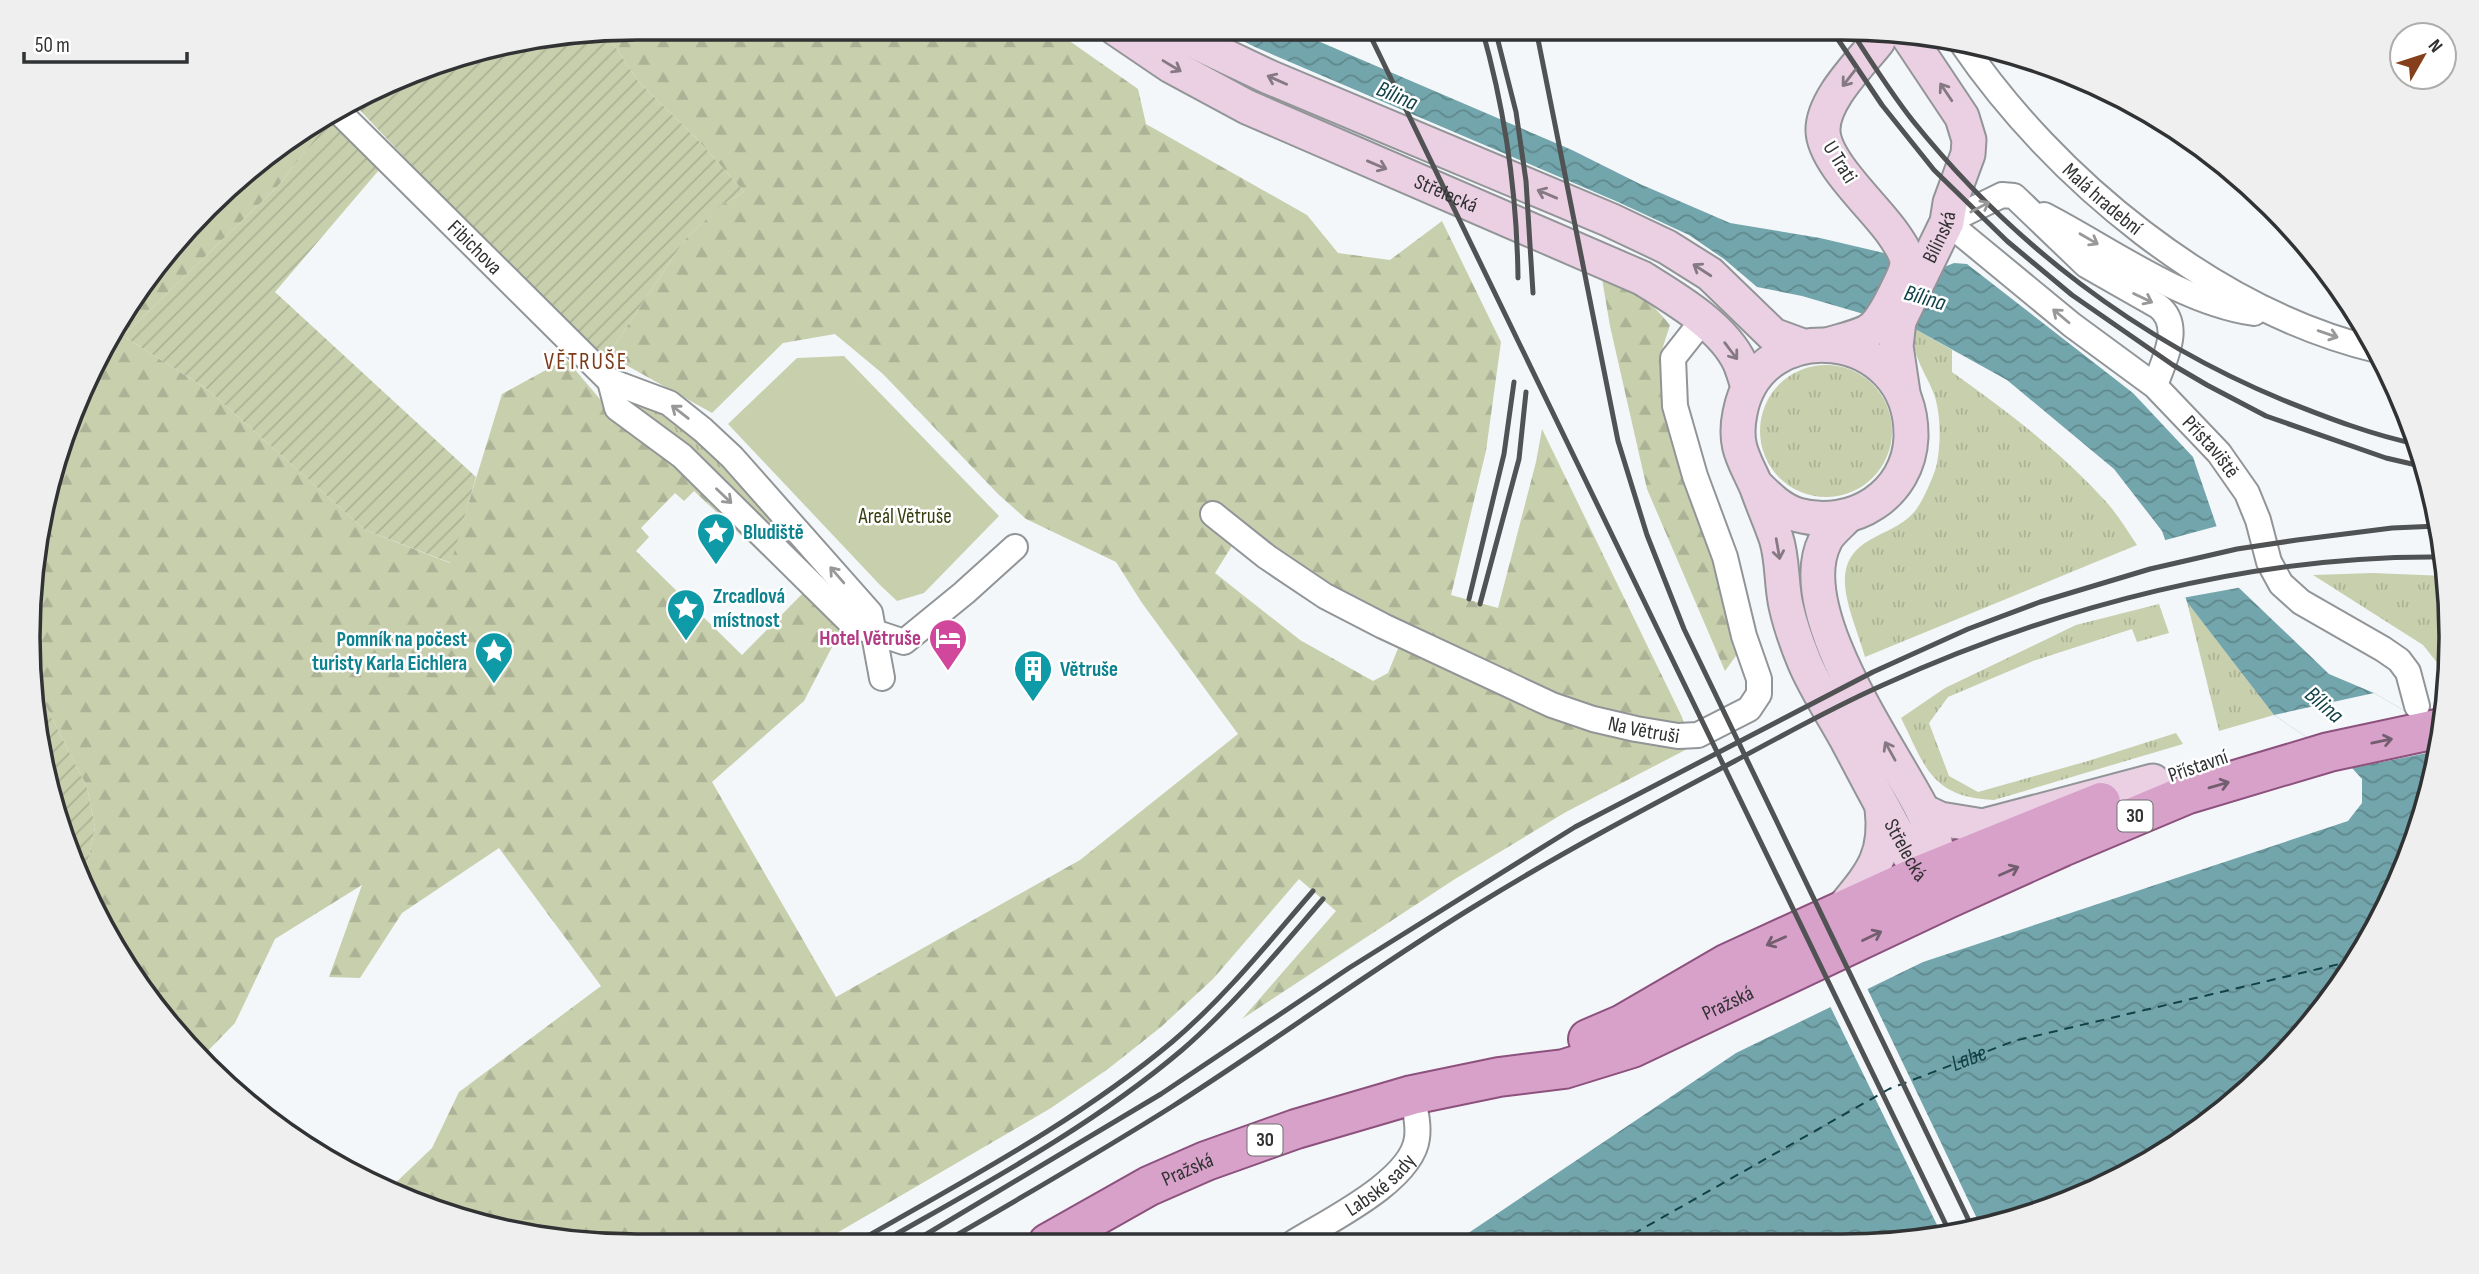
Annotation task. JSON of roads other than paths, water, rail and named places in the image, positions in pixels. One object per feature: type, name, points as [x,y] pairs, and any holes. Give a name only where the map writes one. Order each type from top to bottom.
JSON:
[{"type":"main road","name":"Střelecká","points":[[1132,40],[1171,66],[1247,107],[1642,278],[1703,320],[1725,341],[1739,361],[1748,388]]},
{"type":"main road","name":"Střelecká","points":[[1191,40],[1269,77],[1611,220],[1667,247],[1710,274],[1773,335],[1815,345],[1843,347],[1870,358],[1884,368],[1904,398],[1911,424],[1906,467],[1882,499],[1865,510],[1846,517],[1821,519],[1796,514],[1774,503],[1756,485]]},
{"type":"main road","name":"U Trati","points":[[1877,42],[1830,103],[1824,119],[1824,142],[1839,168],[1917,258]]},
{"type":"main road","name":"Bílinská","points":[[1904,398],[1891,319],[1906,269],[1947,222],[1950,203],[1968,154],[1969,140],[1962,117],[1914,45]]},
{"type":"main road","points":[[1881,215],[1902,229],[1920,232],[1929,232],[1947,222]]},
{"type":"main road","name":"Bílinská","points":[[1815,345],[1866,334],[1891,319]]},
{"type":"main road","name":"Střelecká","points":[[1815,345],[1782,355],[1763,369],[1748,388],[1740,412],[1738,438],[1743,463],[1756,485],[1777,542],[1786,606],[1804,663],[1882,806],[1936,880]]},
{"type":"main road","name":"Střelecká","points":[[1846,517],[1825,540],[1818,565],[1817,585],[1829,634],[1847,675],[1932,831],[1936,880]]},
{"type":"main road","name":"Přístavní","points":[[1936,880],[2152,781],[2428,715]]},
{"type":"main road","name":"Přístavní","points":[[1936,880],[2062,847],[2315,743]]},
{"type":"main road","points":[[1923,811],[1940,819],[1983,826],[2152,781]]},
{"type":"main road","points":[[1839,913],[1875,867],[1883,847],[1882,806]]},
{"type":"main road","name":"Pražská","points":[[1499,1077],[1623,1024],[1728,963],[1839,913],[1936,880]]},
{"type":"main road","name":"Pražská","points":[[1063,1234],[1108,1208],[1195,1166],[1296,1129],[1412,1095],[1499,1077],[1564,1069],[1632,1048],[1936,880]]},
{"type":"street","name":"Malá hradební","points":[[1971,55],[2014,111],[2099,197],[2143,233],[2227,289],[2279,317],[2362,345]]},
{"type":"street","name":"Fibichova","points":[[344,117],[610,381],[669,403],[732,457],[870,613],[882,678]]},
{"type":"street","points":[[1947,222],[2002,195],[2021,202],[2086,265],[2158,306],[2172,327],[2155,386]]},
{"type":"street","name":"Malá hradební","points":[[2021,202],[2142,270],[2212,303],[2237,311],[2279,317]]},
{"type":"street","name":"Přístaviště","points":[[1947,222],[2072,325],[2155,386],[2235,474],[2253,507],[2269,562],[2281,584],[2301,602],[2399,660],[2428,715]]},
{"type":"street","name":"Na Větruši","points":[[1213,514],[1266,557],[1325,596],[1552,705],[1593,719],[1636,729],[1678,736],[1698,735],[1749,709],[1759,694],[1759,679],[1744,636],[1725,557],[1695,476],[1675,407],[1673,358],[1703,320]]},
{"type":"street","name":"Fibichova","points":[[610,381],[617,408],[682,456],[853,625],[872,631]]},
{"type":"street","points":[[872,631],[904,642],[1015,547]]},
{"type":"street","name":"Labské sady","points":[[1308,1234],[1384,1187],[1406,1165],[1417,1140],[1412,1095]]},
{"type":"water","points":[[1241,40],[1316,40],[1572,150],[1640,184],[1730,223],[1820,238],[1944,267],[1954,263],[1967,264],[2133,393],[2193,457],[2237,586],[2329,674],[2374,693],[2432,727],[2407,829],[2377,901],[2338,969],[2291,1030],[2264,1059],[2205,1110],[2140,1154],[2106,1172],[2034,1202],[1958,1222],[1920,1229],[1842,1234],[1467,1234],[1736,1053],[1923,962],[2348,821],[2362,803],[2362,779],[2352,768],[2274,715],[2187,602],[2162,531],[2114,469],[2007,380],[1915,329],[1802,296],[1757,287],[1724,259],[1689,235]]},
{"type":"railway","points":[[1372,40],[1946,1224]]},
{"type":"railway","points":[[1485,40],[1508,152],[1518,278]]},
{"type":"railway","points":[[1498,40],[1516,112],[1526,181],[1533,293]]},
{"type":"railway","points":[[1538,40],[1618,441],[1647,535],[1684,629],[1968,1220]]},
{"type":"railway","points":[[1838,40],[1882,105],[1934,170],[2007,241],[2072,295],[2173,365],[2266,416],[2386,458],[2413,464]]},
{"type":"railway","points":[[1858,41],[1913,121],[1951,166],[2035,248],[2081,284],[2128,318],[2230,376],[2333,420],[2406,441]]},
{"type":"railway","points":[[1469,599],[1504,454],[1514,382]]},
{"type":"railway","points":[[1480,604],[1519,459],[1526,392]]},
{"type":"railway","points":[[927,1234],[1161,1094],[1349,968],[1575,827],[1873,672],[1968,629],[2040,602],[2150,569],[2237,549],[2392,528],[2428,526]]},
{"type":"railway","points":[[958,1234],[1173,1106],[1437,930],[1507,887],[1668,797],[1883,685],[2017,632],[2086,609],[2157,591],[2302,565],[2374,558],[2434,557]]},
{"type":"railway","points":[[872,1234],[1018,1150],[1135,1071],[1210,1007],[1313,891]]},
{"type":"railway","points":[[896,1234],[1035,1154],[1147,1078],[1220,1015],[1323,899]]},
{"type":"place","name":"Bludiště","points":[[716,566]]},
{"type":"place","name":"Zrcadlová místnost","points":[[686,642]]},
{"type":"place","name":"Hotel Větruše","points":[[948,672]]},
{"type":"place","name":"Pomník na počest turisty Karla Eichlera","points":[[494,685]]},
{"type":"place","name":"Větruše","points":[[1033,703]]},
{"type":"district","name":"VĚTRUŠE","points":[[586,362]]},
{"type":"water label","name":"Bílina","points":[[1397,96]]},
{"type":"water label","name":"Bílina","points":[[1925,298]]},
{"type":"water label","name":"Bílina","points":[[2324,705]]},
{"type":"water label","name":"Labe","points":[[1969,1059]]},
{"type":"park label","name":"Areál Větruše","points":[[905,516]]}]
